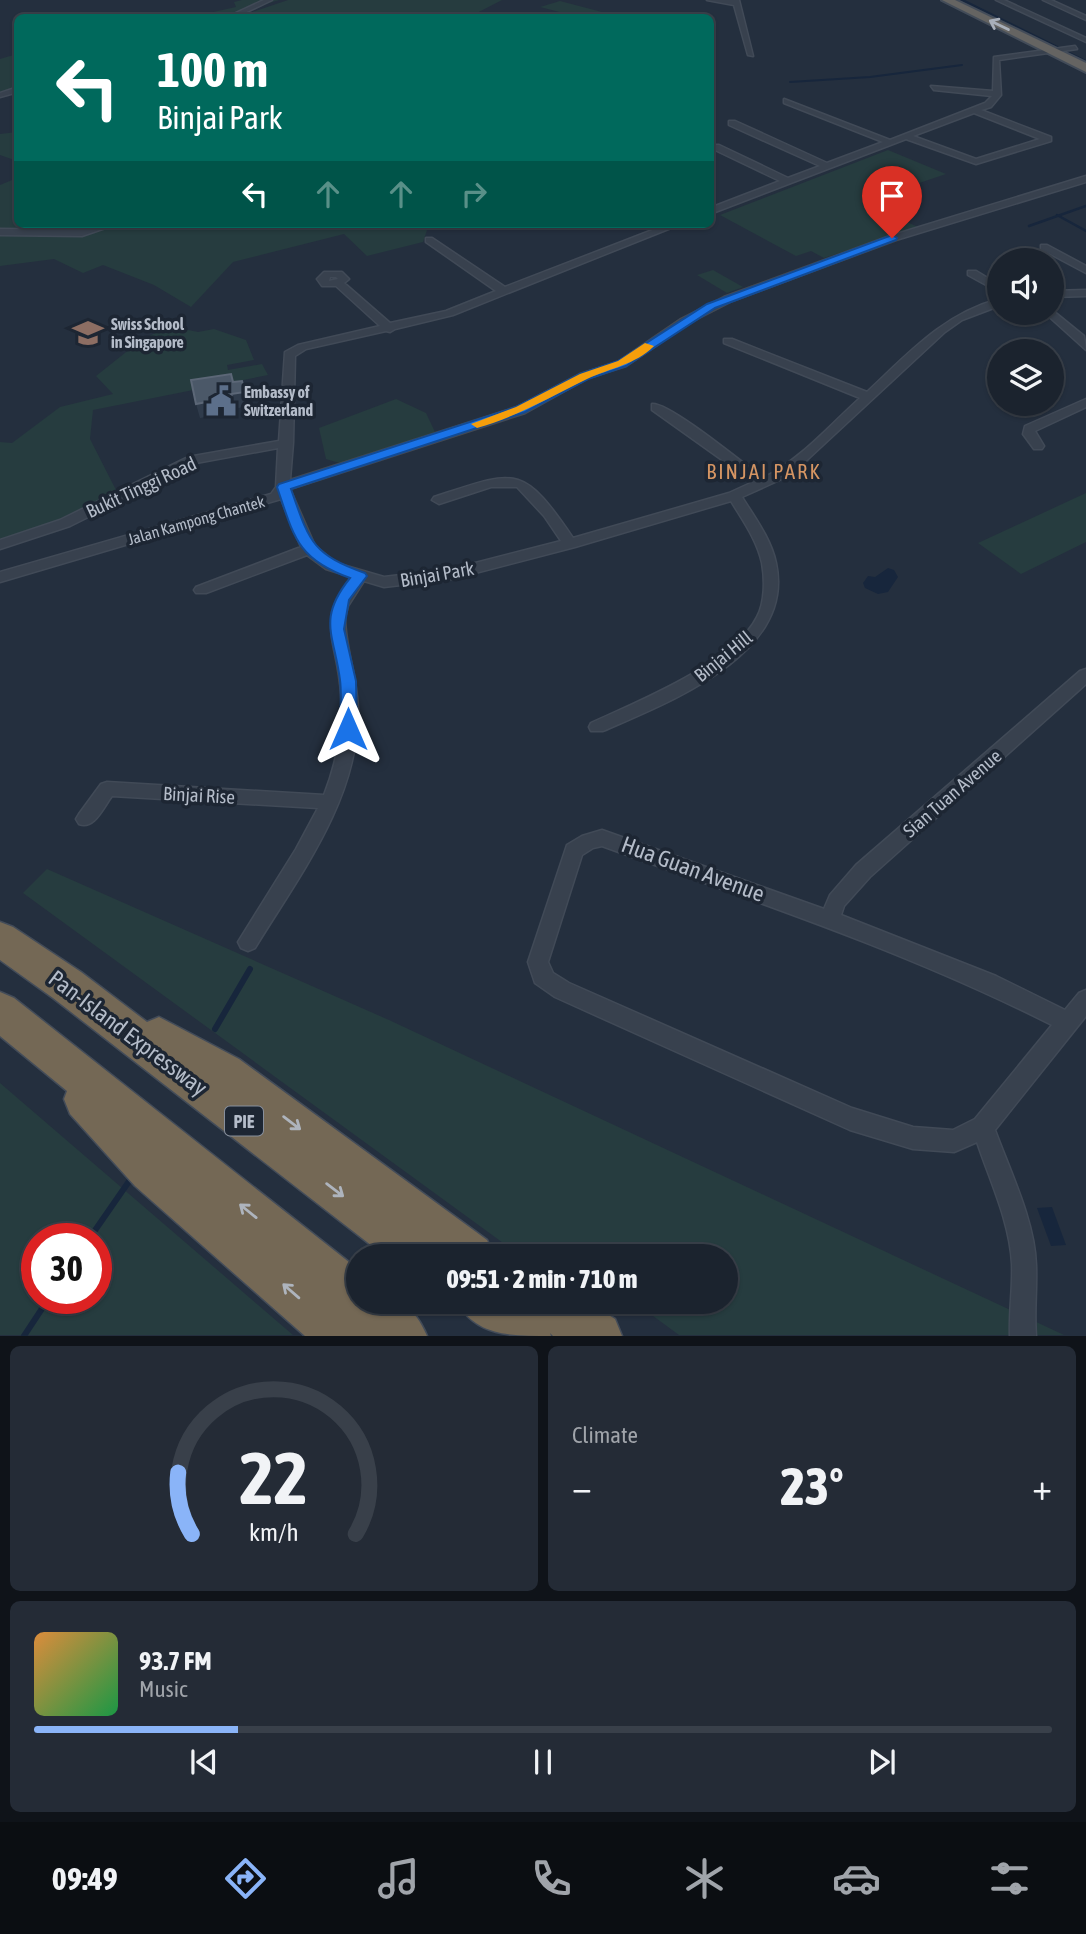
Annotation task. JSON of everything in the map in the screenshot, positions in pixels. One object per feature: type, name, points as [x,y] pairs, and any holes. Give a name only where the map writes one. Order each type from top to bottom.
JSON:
[{"type":"highway","points":[[947,0],[1086,68]]},
{"type":"highway","points":[[993,4],[1082,47]]},
{"type":"highway","name":"Pan-Island Expressway","points":[[0,939],[67,985],[406,1244]]},
{"type":"highway","points":[[67,985],[225,1073],[455,1244]]},
{"type":"highway","points":[[13,1022],[346,1290]]},
{"type":"highway","points":[[13,1022],[150,1171],[342,1335]]},
{"type":"highway","points":[[376,1314],[403,1335]]},
{"type":"highway","points":[[498,1314],[527,1335]]},
{"type":"highway","points":[[564,1314],[598,1335]]},
{"type":"street","points":[[237,14],[269,0]]},
{"type":"street","points":[[710,0],[733,4],[738,0],[751,55]]},
{"type":"street","points":[[1046,0],[1086,18]]},
{"type":"street","points":[[993,4],[1073,34],[1086,33]]},
{"type":"street","points":[[714,209],[988,105],[997,94],[996,58],[1082,47],[1073,34]]},
{"type":"street","points":[[934,88],[997,94]]},
{"type":"street","points":[[787,101],[889,142]]},
{"type":"street","points":[[905,136],[976,162],[1048,139],[975,111]]},
{"type":"street","points":[[732,123],[826,166]]},
{"type":"street","points":[[716,147],[788,181]]},
{"type":"street","name":"Jalan Kampong Chantek","points":[[0,577],[276,497],[283,487],[521,410],[584,376],[622,364],[685,321],[728,299],[892,238],[1086,179]]},
{"type":"street","points":[[0,232],[82,233],[99,228]]},
{"type":"street","points":[[201,590],[309,549],[283,487],[289,355],[302,347],[435,318],[666,228]]},
{"type":"street","points":[[429,240],[505,292]]},
{"type":"street","points":[[1044,247],[1086,270]]},
{"type":"street","points":[[972,273],[987,282]]},
{"type":"street","points":[[338,283],[390,329]]},
{"type":"street","points":[[1064,294],[1086,293]]},
{"type":"street","name":"Binjai Park","points":[[309,549],[331,566],[384,582],[429,577],[570,544],[734,496],[784,472],[941,330],[958,318],[987,307]]},
{"type":"street","points":[[1064,325],[1086,347]]},
{"type":"street","points":[[728,341],[869,397]]},
{"type":"street","points":[[1038,446],[1029,434],[1029,429],[1086,403]]},
{"type":"street","points":[[656,407],[762,483]]},
{"type":"street","name":"Bukit Tinggi Road","points":[[0,545],[65,523],[165,471],[192,460],[286,443]]},
{"type":"street","points":[[439,500],[500,481],[516,481],[542,505],[570,544]]},
{"type":"street","name":"Binjai Hill","points":[[597,727],[700,678],[737,649],[766,615],[770,589],[769,562],[752,525],[734,496]]},
{"type":"street","points":[[248,942],[329,803],[344,761],[348,729],[348,681],[337,629],[338,612],[342,599],[360,576]]},
{"type":"street","name":"Sian Tuan Avenue","points":[[829,920],[837,901],[863,871],[1086,675]]},
{"type":"street","name":"Binjai Rise","points":[[85,819],[107,789],[329,803]]},
{"type":"street","name":"Hua Guan Avenue","points":[[1067,1022],[1009,991],[829,920],[615,841],[595,838],[574,850],[538,962],[539,972],[545,980],[562,990],[872,1127],[912,1138],[954,1141],[983,1127],[1086,1000]]},
{"type":"street","points":[[983,1127],[1019,1231],[1024,1264],[1021,1305],[1023,1335]]},
{"type":"green space","points":[[279,0],[234,14],[204,14],[236,7],[234,2]]},
{"type":"green space","points":[[288,0],[502,0],[475,14],[247,14]]},
{"type":"green space","points":[[560,1],[602,12],[567,14],[540,7]]},
{"type":"green space","points":[[14,55],[14,88],[0,93],[0,59]]},
{"type":"green space","points":[[14,132],[14,160],[0,155],[0,134]]},
{"type":"green space","points":[[888,150],[946,174],[863,202],[918,227],[824,258],[811,251],[796,256],[720,215]]},
{"type":"green space","points":[[14,179],[14,228],[36,228],[0,230],[0,185]]},
{"type":"green space","points":[[105,228],[428,228],[423,242],[367,256],[344,234],[233,262],[191,307],[154,285],[103,265],[83,273],[54,259],[0,266],[0,234],[86,235]]},
{"type":"green space","points":[[713,270],[743,287],[727,293],[697,275]]},
{"type":"green space","points":[[168,326],[198,332],[214,329],[246,340],[254,360],[227,365],[228,370],[262,364],[268,375],[93,410],[90,439],[117,492],[54,525],[0,542],[0,442],[12,443],[60,407],[113,394],[96,376],[140,341]]},
{"type":"green space","points":[[396,399],[426,413],[435,432],[343,464],[326,459],[319,428]]},
{"type":"green space","points":[[1086,493],[1086,542],[1021,574],[978,543]]},
{"type":"green space","points":[[47,869],[389,1020],[1064,1335],[679,1335],[650,1314],[738,1314],[738,1244],[505,1244],[23,893]]},
{"type":"green space","points":[[0,1083],[293,1335],[0,1335]]},
{"type":"water","points":[[888,568],[894,570],[898,577],[888,592],[878,594],[865,588],[863,583],[868,576],[875,577]]},
{"type":"water","points":[[1052,1207],[1066,1245],[1051,1246],[1037,1208]]},
{"type":"building","points":[[231,374],[233,382],[242,381],[245,392],[196,404],[191,380]]},
{"type":"waterway","points":[[960,0],[1086,63]]},
{"type":"waterway","points":[[790,82],[870,77],[962,65]]},
{"type":"waterway","points":[[1058,216],[1086,206]]},
{"type":"waterway","points":[[1029,226],[1058,216]]},
{"type":"waterway","points":[[1058,216],[1086,231]]},
{"type":"waterway","points":[[215,1029],[250,969]]},
{"type":"waterway","points":[[100,1223],[132,1177]]},
{"type":"waterway","points":[[24,1336],[38,1314]]},
{"type":"slow traffic","points":[[477,424],[521,410],[584,376],[622,364],[649,346]]},
{"type":"place","name":"Swiss School in Singapore","points":[[88,333]]},
{"type":"place","name":"Embassy of Switzerland","points":[[221,401]]},
{"type":"district","name":"BINJAI PARK","points":[[764,471]]},
{"type":"route","points":[[348,729],[348,681],[337,629],[338,612],[342,599],[360,576],[331,566],[309,549],[293,517],[283,487],[521,410],[584,376],[622,364],[711,306],[892,238]]}]
